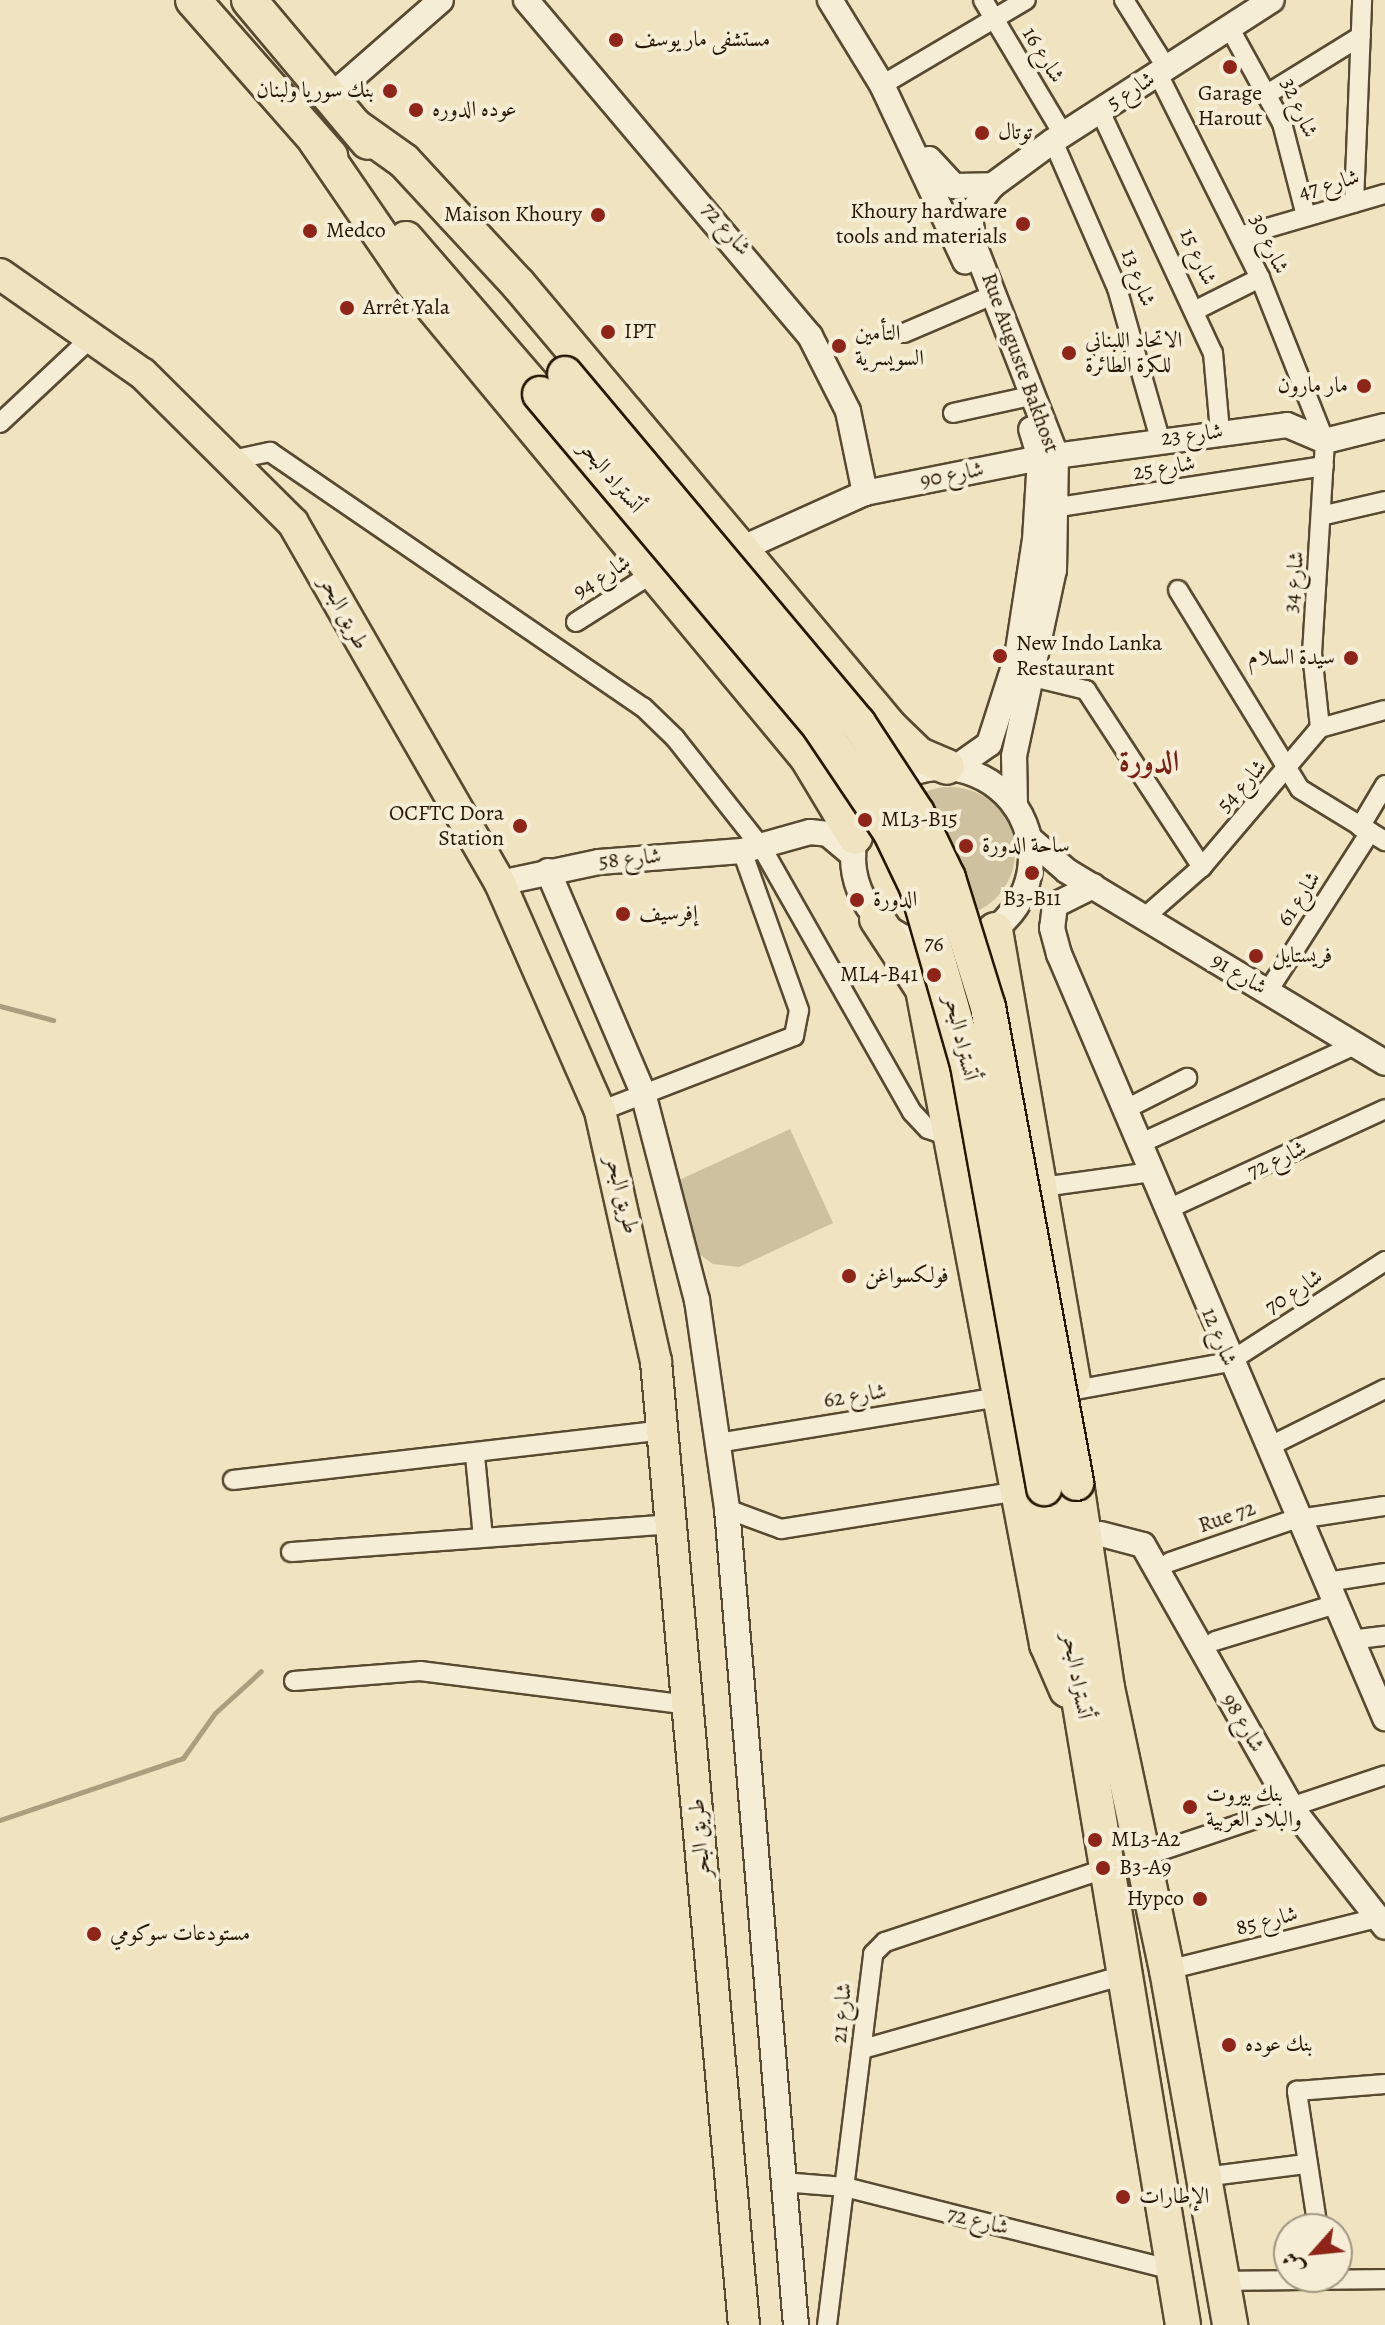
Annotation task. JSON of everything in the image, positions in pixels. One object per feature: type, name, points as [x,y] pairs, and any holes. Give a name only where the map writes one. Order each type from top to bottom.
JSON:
[{"type":"highway","name":"أتستراد البحر","points":[[193,0],[316,141],[552,384]]},
{"type":"highway","name":"أتستراد البحر","points":[[249,0],[355,126],[820,727],[890,831],[917,887],[968,1065],[1046,1487],[1183,2325]]},
{"type":"highway","points":[[355,126],[404,161],[461,220],[910,748],[951,768]]},
{"type":"highway","points":[[316,141],[414,284],[807,757],[854,846]]},
{"type":"highway","name":"طريق البحر","points":[[0,274],[143,374],[232,460],[299,532],[500,883],[600,1111],[638,1263],[662,1430],[744,2325]]},
{"type":"highway","points":[[807,757],[829,764],[862,752],[874,732],[875,709]]},
{"type":"highway","points":[[877,919],[923,989],[1000,1397],[1046,1487]]},
{"type":"highway","points":[[1003,922],[1042,1187],[1116,1629],[1107,1688]]},
{"type":"highway","name":"أتستراد البحر","points":[[1046,1487],[1107,1688],[1145,1856],[1230,2325]]},
{"type":"street","points":[[330,97],[441,0]]},
{"type":"street","name":"شارع 72","points":[[526,0],[810,336],[848,411],[865,493]]},
{"type":"street","name":"Rue Auguste Bakhost","points":[[830,0],[882,85],[905,130],[1048,457],[1017,657],[989,744],[951,768]]},
{"type":"street","name":"شارع 16","points":[[983,0],[1058,137]]},
{"type":"street","points":[[882,85],[1026,0]]},
{"type":"street","name":"شارع 30","points":[[1124,0],[1162,71],[1260,278],[1325,441]]},
{"type":"street","name":"شارع 5","points":[[993,185],[1058,137],[1272,0]]},
{"type":"street","points":[[1354,203],[1362,0]]},
{"type":"street","name":"شارع 32","points":[[1229,27],[1269,93],[1293,153],[1306,216]]},
{"type":"street","points":[[1269,93],[1361,36]]},
{"type":"street","name":"شارع 15","points":[[1100,111],[1196,310],[1213,353],[1220,432]]},
{"type":"street","name":"Rue Auguste Bakhost","points":[[905,130],[945,181],[974,190],[993,185]]},
{"type":"street","name":"شارع 13","points":[[1058,137],[1117,288],[1160,439]]},
{"type":"street","name":"Rue Auguste Bakhost","points":[[993,185],[974,207],[969,229],[1048,457],[1059,507],[1033,677],[1012,768],[1015,806]]},
{"type":"street","name":"شارع 47","points":[[1240,236],[1385,194]]},
{"type":"street","points":[[1196,310],[1260,278]]},
{"type":"street","points":[[904,333],[981,300]]},
{"type":"street","points":[[0,423],[92,337]]},
{"type":"street","points":[[953,413],[1021,398]]},
{"type":"street","name":"شارع 23","points":[[1048,457],[1160,439],[1300,426],[1325,441]]},
{"type":"street","points":[[1325,441],[1385,426]]},
{"type":"street","name":"شارع 34","points":[[1320,728],[1312,653],[1325,515],[1325,441]]},
{"type":"street","points":[[232,460],[270,452],[643,707],[712,779],[912,1112],[928,1129],[951,1137]]},
{"type":"street","name":"شارع 90","points":[[743,548],[865,493],[1048,457]]},
{"type":"street","name":"شارع 25","points":[[1059,507],[1324,466]]},
{"type":"street","points":[[1325,515],[1385,501]]},
{"type":"street","name":"شارع 94","points":[[576,622],[653,573]]},
{"type":"street","points":[[1178,590],[1300,789],[1372,833]]},
{"type":"street","points":[[1033,677],[1086,690],[1202,867]]},
{"type":"street","points":[[1320,728],[1381,716]]},
{"type":"street","name":"شارع 54","points":[[1145,917],[1202,867],[1287,771],[1320,728]]},
{"type":"street","points":[[877,919],[859,889],[854,846],[888,785],[951,768],[989,781],[1015,806],[1029,838],[1029,878],[1003,922],[1037,927],[1059,954]]},
{"type":"street","name":"شارع 61","points":[[1268,991],[1372,833],[1385,785]]},
{"type":"street","name":"شارع 58","points":[[500,883],[548,871],[752,849],[819,833],[854,846]]},
{"type":"street","name":"شارع 91","points":[[1029,838],[1093,886],[1385,1063]]},
{"type":"street","points":[[600,1111],[794,1036],[799,1010],[752,849]]},
{"type":"street","points":[[548,871],[643,1093],[697,1300],[727,1509],[796,2325]]},
{"type":"street","points":[[1059,954],[1055,905],[1093,886]]},
{"type":"street","name":"76","points":[[877,919],[934,946],[1003,922]]},
{"type":"street","name":"شارع 12","points":[[1059,954],[1168,1209],[1229,1362],[1385,1718]]},
{"type":"street","points":[[1139,1144],[1355,1045]]},
{"type":"street","points":[[1124,1110],[1187,1078]]},
{"type":"street","name":"شارع 72","points":[[1168,1209],[1385,1109]]},
{"type":"street","points":[[1042,1187],[1152,1172]]},
{"type":"street","name":"شارع 70","points":[[1229,1362],[1383,1268]]},
{"type":"street","points":[[1075,1390],[1229,1362]]},
{"type":"street","points":[[1268,1447],[1385,1389]]},
{"type":"street","name":"شارع 62","points":[[718,1443],[1000,1397]]},
{"type":"street","points":[[233,1480],[475,1456],[662,1430]]},
{"type":"street","points":[[475,1456],[483,1537]]},
{"type":"street","points":[[727,1509],[781,1529],[1046,1487]]},
{"type":"street","name":"Rue 72","points":[[1170,1562],[1300,1519],[1385,1506]]},
{"type":"street","points":[[291,1552],[671,1524]]},
{"type":"street","name":"شارع 98","points":[[1100,1528],[1141,1525],[1170,1562],[1179,1593],[1297,1805],[1383,1916]]},
{"type":"street","name":"شارع 98","points":[[1100,1528],[1143,1545],[1215,1641],[1297,1805]]},
{"type":"street","points":[[1215,1641],[1385,1573]]},
{"type":"street","points":[[1350,1640],[1385,1636]]},
{"type":"street","points":[[294,1681],[420,1671],[688,1705]]},
{"type":"street","points":[[1145,1856],[1385,1775]]},
{"type":"street","name":"شارع 21","points":[[827,2325],[863,2049],[870,1962],[885,1942],[1107,1868]]},
{"type":"street","name":"شارع 85","points":[[1167,1970],[1383,1916]]},
{"type":"street","points":[[863,2049],[1125,1975]]},
{"type":"street","points":[[1315,2213],[1306,2164],[1301,2087],[1385,2084]]},
{"type":"street","points":[[1204,2177],[1306,2164]]},
{"type":"street","name":"شارع 72","points":[[782,2182],[845,2187],[1173,2270]]},
{"type":"street","points":[[1353,2278],[1385,2279]]},
{"type":"street","points":[[1223,2281],[1273,2280]]},
{"type":"shaded area","name":"ساحة الدورة","points":[[950,787],[975,792],[996,806],[1010,827],[1015,852],[1010,877],[996,898],[975,912],[950,917],[925,912],[904,898],[890,877],[885,852],[890,827],[904,806],[925,792]]},
{"type":"shaded area","points":[[790,1129],[833,1223],[739,1267],[713,1264],[696,1252],[677,1181]]},
{"type":"waterway","points":[[0,1006],[53,1020]]},
{"type":"waterway","points":[[0,1820],[183,1758],[215,1713],[261,1671]]},
{"type":"place","name":"مستشفى مار يوسف","points":[[616,40]]},
{"type":"place","name":"Garage Harout","points":[[1230,67]]},
{"type":"place","name":"بنك سوريا ولبنان","points":[[390,91]]},
{"type":"place","name":"عوده الدوره","points":[[416,110]]},
{"type":"place","name":"توتال","points":[[982,133]]},
{"type":"place","name":"Maison Khoury","points":[[598,215]]},
{"type":"place","name":"Khoury hardware tools and materials","points":[[1023,224]]},
{"type":"place","name":"Medco","points":[[310,231]]},
{"type":"place","name":"Arrêt Yala","points":[[347,308]]},
{"type":"place","name":"IPT","points":[[608,332]]},
{"type":"place","name":"التأمين السويسرية","points":[[839,346]]},
{"type":"place","name":"الاتحاد اللبناني للكرة الطائرة","points":[[1069,353]]},
{"type":"place","name":"مار مارون","points":[[1364,386]]},
{"type":"place","name":"New Indo Lanka Restaurant","points":[[1000,656]]},
{"type":"place","name":"سيدة السلام","points":[[1351,658]]},
{"type":"place","name":"ML3-B15","points":[[865,820]]},
{"type":"place","name":"OCFTC Dora Station","points":[[520,826]]},
{"type":"place","name":"ساحة الدورة","points":[[966,846]]},
{"type":"place","name":"B3-B11","points":[[1032,873]]},
{"type":"place","name":"الدورة","points":[[857,900]]},
{"type":"place","name":"إفرسيف","points":[[623,914]]},
{"type":"place","name":"فريستايل","points":[[1256,956]]},
{"type":"place","name":"ML4-B41","points":[[934,975]]},
{"type":"place","name":"فولكسواغن","points":[[849,1276]]},
{"type":"place","name":"بنك بيروت والبلاد العربية","points":[[1190,1807]]},
{"type":"place","name":"ML3-A2","points":[[1095,1840]]},
{"type":"place","name":"B3-A9","points":[[1103,1868]]},
{"type":"place","name":"Hypco","points":[[1200,1899]]},
{"type":"place","name":"مستودعات سوكومي","points":[[94,1934]]},
{"type":"place","name":"بنك عوده","points":[[1229,2045]]},
{"type":"place","name":"الإطارات","points":[[1123,2197]]},
{"type":"district","name":"الدورة","points":[[1149,761]]}]
